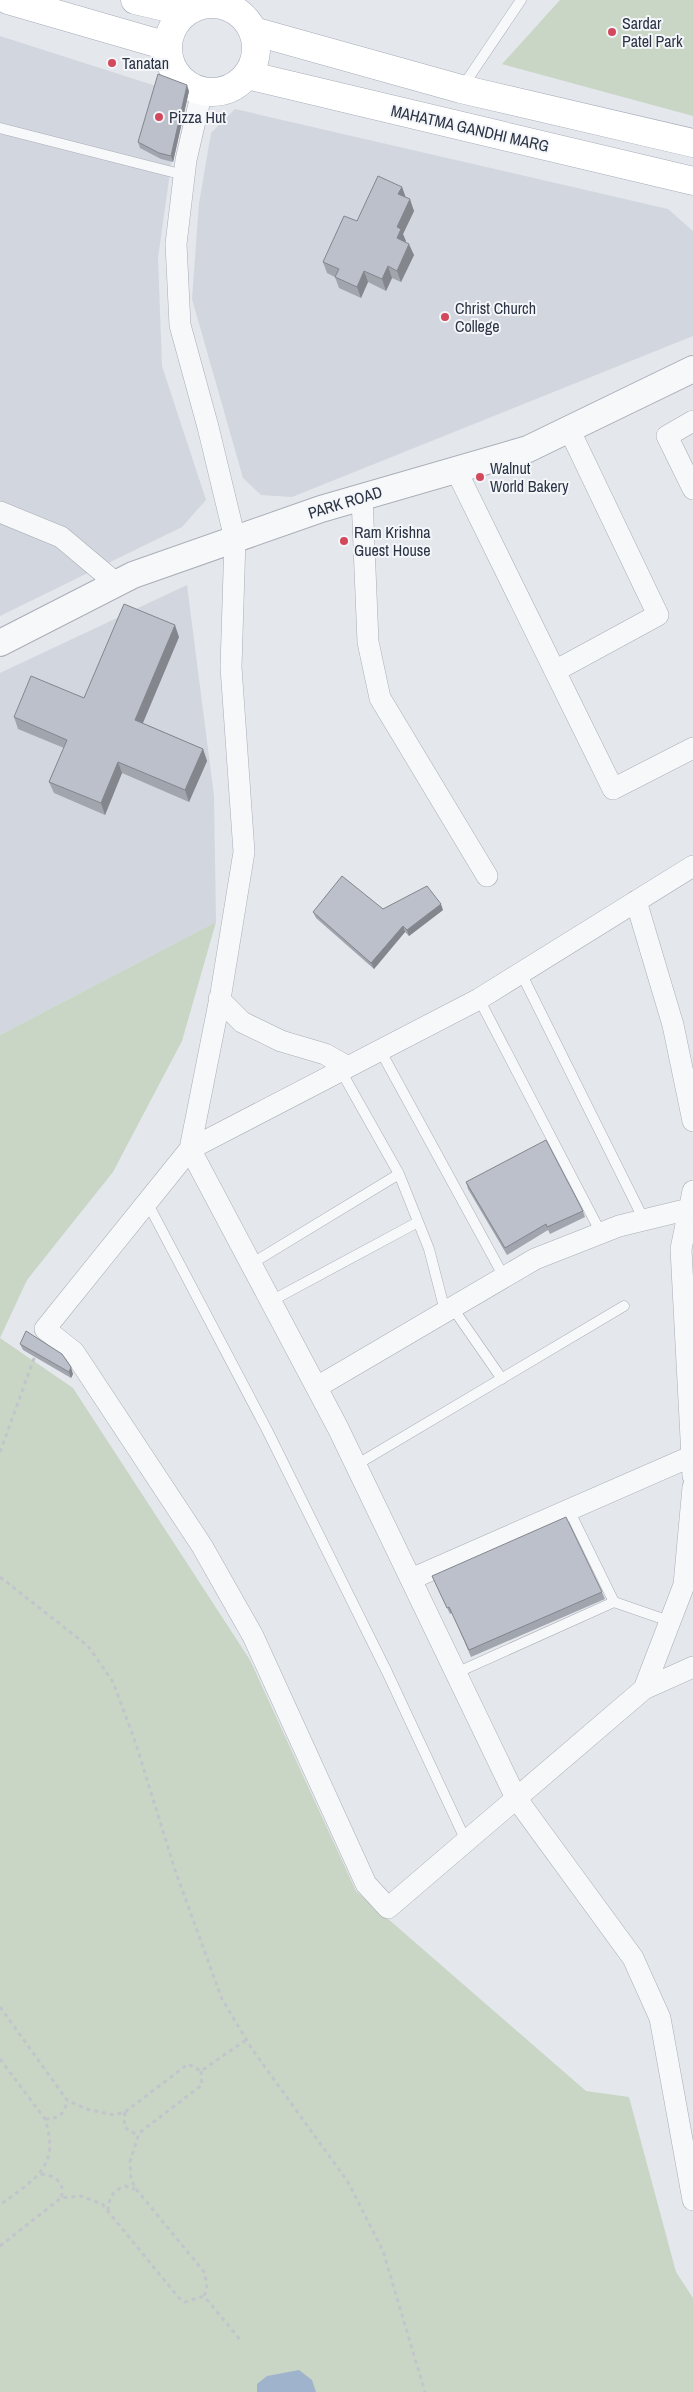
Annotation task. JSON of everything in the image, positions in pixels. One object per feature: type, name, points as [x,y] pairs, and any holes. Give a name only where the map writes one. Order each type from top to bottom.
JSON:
[{"type":"main road","points":[[8,0],[167,46]]},
{"type":"main road","points":[[135,0],[186,12]]},
{"type":"main road","points":[[229,3],[253,31],[256,53],[247,75],[227,90],[214,92],[202,91],[187,85],[176,75],[169,61],[167,46],[170,33],[176,21],[186,12],[206,4],[229,3]]},
{"type":"main road","points":[[253,31],[461,89],[693,143]]},
{"type":"main road","name":"MAHATMA GANDHI MARG","points":[[247,75],[693,181]]},
{"type":"street","points":[[202,91],[184,175],[176,244],[180,325],[208,427],[235,539],[231,667],[244,852],[219,999],[190,1149],[317,1387],[516,1798],[633,1958],[660,2018],[693,2200]]},
{"type":"street","name":"PARK ROAD","points":[[0,643],[133,575],[321,508],[528,449],[693,369]]},
{"type":"street","points":[[693,421],[667,436],[693,489]]},
{"type":"street","points":[[555,671],[658,615],[569,429]]},
{"type":"street","points":[[456,470],[612,789],[693,748]]},
{"type":"street","points":[[362,497],[368,642],[380,698],[487,876]]},
{"type":"street","points":[[0,512],[61,537],[117,584]]},
{"type":"street","points":[[693,866],[478,999],[190,1149],[45,1329],[74,1352],[202,1546],[253,1636],[366,1884],[388,1908],[644,1689],[693,1667]]},
{"type":"street","points":[[636,901],[673,1025],[693,1121]]},
{"type":"street","points":[[219,999],[242,1022],[281,1041],[325,1054],[345,1069]]},
{"type":"street","points":[[317,1387],[535,1259],[601,1233],[644,1220],[692,1202]]},
{"type":"street","points":[[411,1579],[569,1510],[693,1462],[681,1249],[692,1202]]},
{"type":"street","points":[[644,1689],[669,1621],[688,1582],[693,1487]]},
{"type":"lane","points":[[461,89],[521,0]]},
{"type":"lane","points":[[0,128],[184,175]]},
{"type":"lane","points":[[522,973],[644,1220]]},
{"type":"lane","points":[[478,999],[601,1233]]},
{"type":"lane","points":[[380,1050],[504,1277]]},
{"type":"lane","points":[[345,1069],[399,1174],[429,1249],[449,1309],[502,1379]]},
{"type":"lane","points":[[251,1264],[399,1174]]},
{"type":"lane","points":[[147,1201],[268,1430],[387,1672],[466,1841]]},
{"type":"lane","points":[[271,1301],[418,1222]]},
{"type":"lane","points":[[356,1465],[624,1306]]},
{"type":"lane","points":[[569,1510],[614,1602]]},
{"type":"lane","points":[[456,1674],[614,1602],[669,1621]]},
{"type":"path","points":[[0,1452],[24,1380],[45,1329]]},
{"type":"path","points":[[0,1577],[88,1646],[113,1682],[136,1744],[175,1870],[222,1999],[246,2040],[348,2182],[383,2251],[425,2392]]},
{"type":"path","points":[[0,2006],[67,2100],[86,2108],[114,2115],[125,2112],[188,2064],[201,2071]]},
{"type":"path","points":[[201,2071],[246,2040]]},
{"type":"path","points":[[0,2059],[45,2119],[48,2130],[48,2161],[41,2174],[0,2205]]},
{"type":"path","points":[[0,2246],[61,2198],[81,2196],[102,2204],[179,2298],[185,2302],[204,2296],[207,2290],[204,2273],[136,2189],[131,2179],[130,2162],[139,2134],[202,2085],[201,2071]]},
{"type":"path","points":[[45,2119],[55,2119],[62,2115],[65,2112],[67,2100]]},
{"type":"path","points":[[125,2112],[124,2126],[130,2132],[139,2134]]},
{"type":"path","points":[[41,2174],[55,2176],[63,2192],[61,2198]]},
{"type":"path","points":[[108,2211],[110,2196],[119,2188],[125,2186],[136,2189]]},
{"type":"path","points":[[204,2296],[242,2342]]},
{"type":"shaded area","points":[[0,36],[181,94],[158,258],[162,366],[206,500],[182,527],[0,616]]},
{"type":"shaded area","name":"Christ Church College","points":[[235,109],[668,209],[693,231],[693,336],[292,497],[261,495],[243,478],[192,299],[199,203],[211,133]]},
{"type":"shaded area","points":[[187,585],[214,796],[216,922],[0,1035],[0,673]]},
{"type":"green space","name":"Sardar Patel Park","points":[[560,0],[693,0],[693,116],[502,64]]},
{"type":"green space","points":[[216,922],[182,1041],[113,1172],[27,1280],[0,1338],[0,1035]]},
{"type":"green space","points":[[0,1338],[73,1388],[250,1660],[356,1891],[586,2091],[629,2097],[676,2272],[693,2298],[693,2392],[0,2392]]},
{"type":"water","points":[[299,2370],[312,2380],[316,2392],[257,2392],[257,2384],[267,2376]]},
{"type":"building","points":[[158,74],[187,85],[171,156],[159,153],[138,142]]},
{"type":"building","points":[[378,176],[402,187],[398,194],[410,199],[397,227],[401,229],[397,238],[409,244],[397,271],[388,266],[382,279],[364,271],[357,287],[335,277],[339,269],[323,262],[344,216],[357,221]]},
{"type":"building","points":[[124,604],[175,625],[135,720],[203,749],[185,790],[118,762],[101,803],[49,782],[67,740],[14,717],[31,676],[84,698]]},
{"type":"building","points":[[342,876],[383,909],[427,886],[441,904],[407,930],[403,926],[371,963],[313,912]]},
{"type":"building","points":[[546,1140],[583,1211],[547,1227],[546,1224],[505,1248],[466,1182]]},
{"type":"building","points":[[26,1331],[62,1354],[71,1367],[69,1372],[20,1344]]},
{"type":"building","points":[[566,1517],[602,1592],[469,1650],[432,1576]]},
{"type":"place","name":"Sardar Patel Park","points":[[612,32]]},
{"type":"place","name":"Tanatan","points":[[112,63]]},
{"type":"place","name":"Pizza Hut","points":[[159,117]]},
{"type":"place","name":"Christ Church College","points":[[445,317]]},
{"type":"place","name":"Walnut World Bakery","points":[[480,477]]},
{"type":"place","name":"Ram Krishna Guest House","points":[[344,541]]}]
